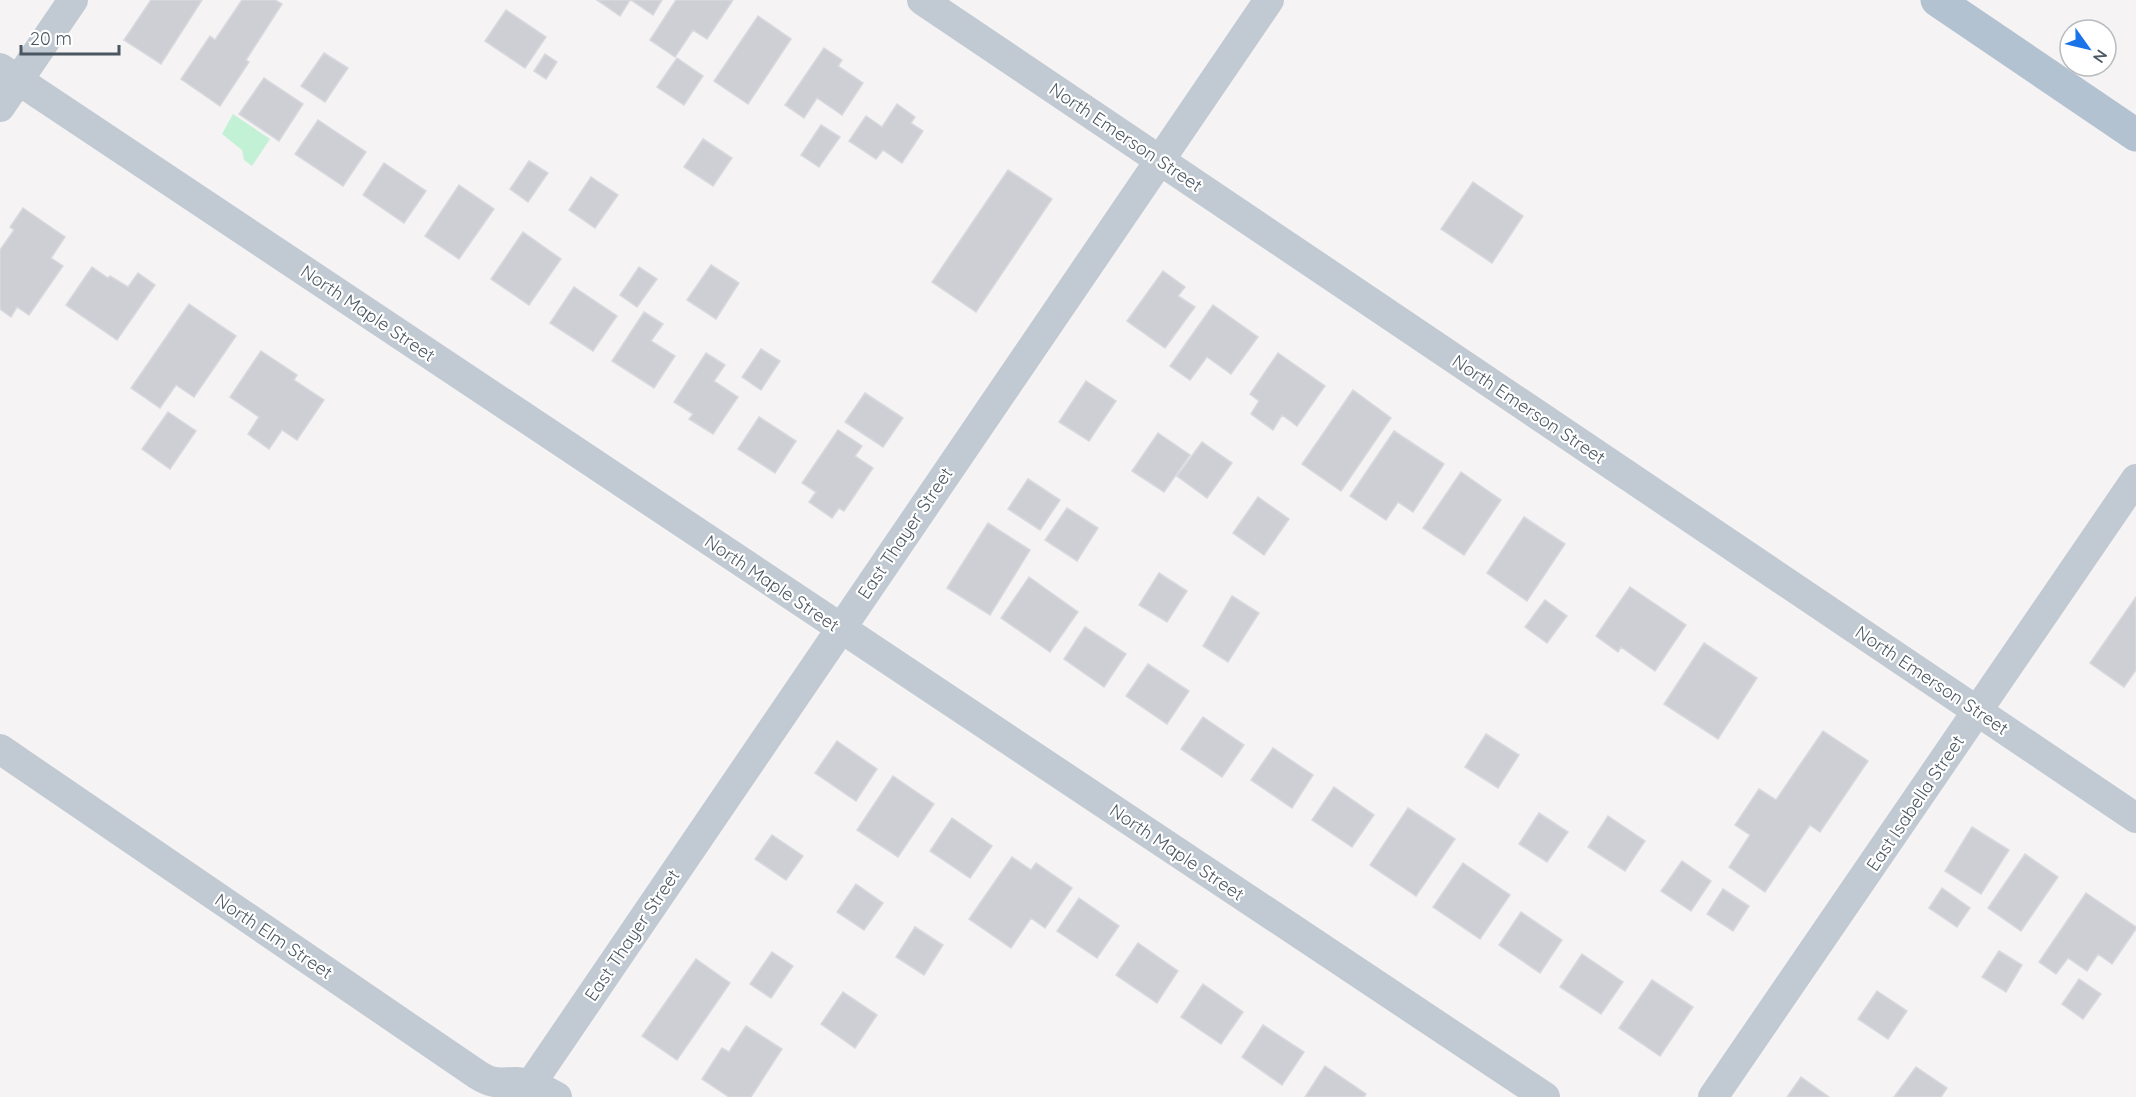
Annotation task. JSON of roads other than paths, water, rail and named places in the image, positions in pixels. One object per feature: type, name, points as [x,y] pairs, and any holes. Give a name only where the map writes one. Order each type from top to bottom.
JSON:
[{"type":"main road","points":[[1937,0],[2136,135]]},
{"type":"street","points":[[0,107],[9,74],[73,0]]},
{"type":"street","name":"North Emerson Street","points":[[922,0],[2136,818]]},
{"type":"street","name":"East Thayer Street","points":[[526,1091],[1269,0]]},
{"type":"street","name":"North Maple Street","points":[[9,74],[1545,1097]]},
{"type":"street","name":"East Isabella Street","points":[[1713,1097],[2136,479]]},
{"type":"street","name":"North Elm Street","points":[[0,749],[478,1075],[497,1084],[516,1082],[526,1091],[557,1097]]}]
